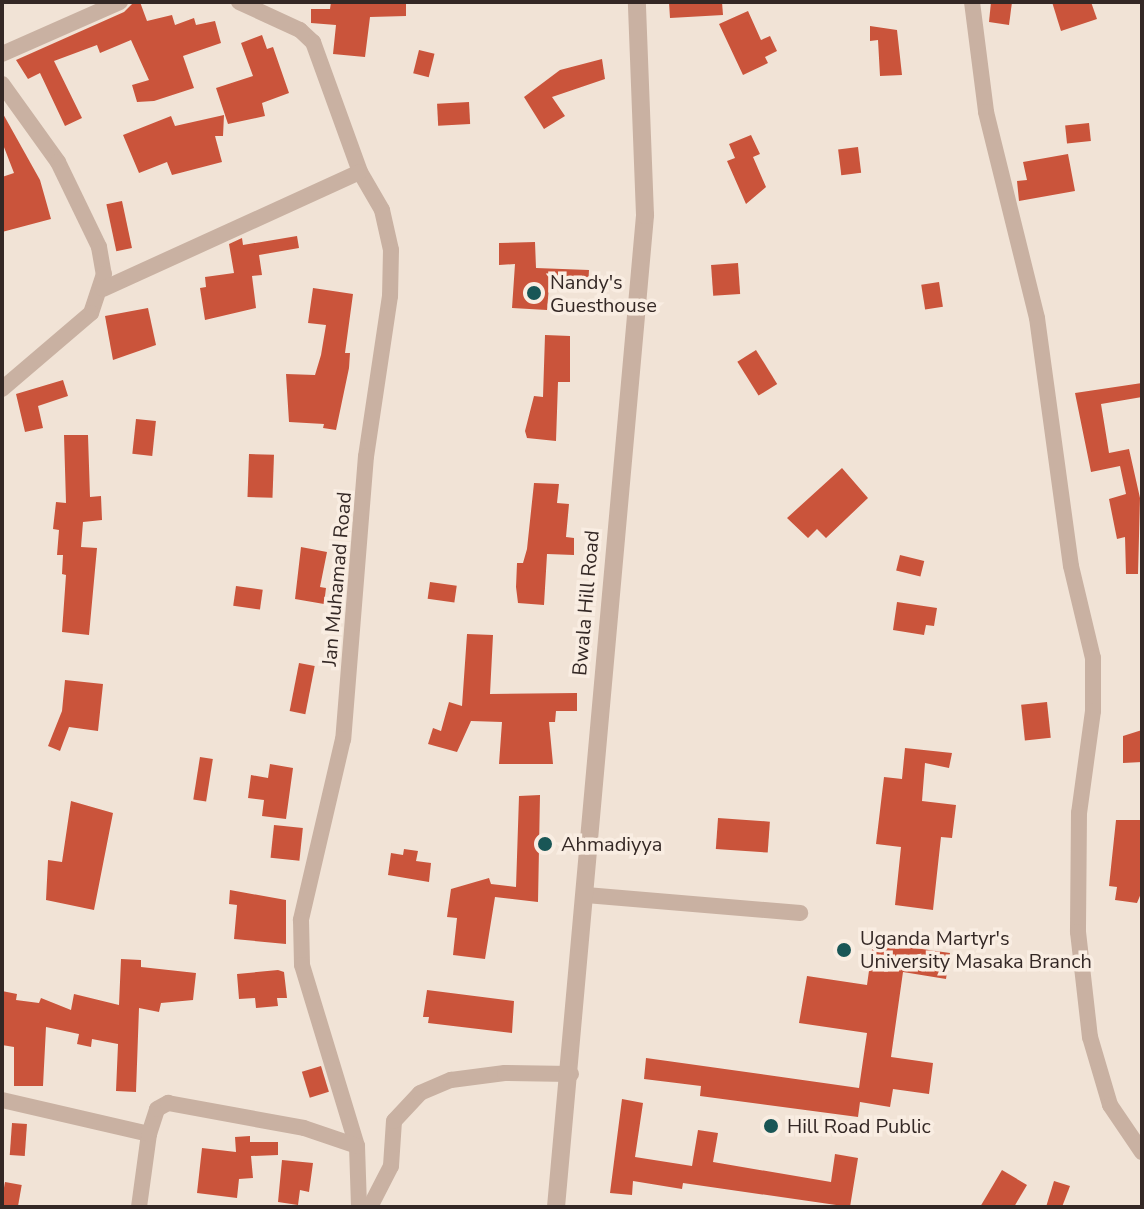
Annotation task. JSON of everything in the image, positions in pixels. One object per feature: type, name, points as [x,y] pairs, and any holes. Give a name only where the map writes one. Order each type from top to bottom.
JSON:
[{"type":"street","points":[[2,54],[120,2]]},
{"type":"street","name":"Jan Muhamad Road","points":[[239,2],[300,30],[313,42],[360,172],[382,210],[388,237],[390,296],[366,456],[343,739],[308,872],[301,920],[302,965],[357,1146],[359,1207]]},
{"type":"street","name":"Bwala Hill Road","points":[[556,1207],[571,1074],[645,215],[637,2]]},
{"type":"street","points":[[972,2],[986,112],[1037,318],[1071,566],[1093,658],[1093,711],[1079,813],[1078,917],[1090,1037],[1110,1105],[1142,1152]]},
{"type":"street","points":[[2,84],[58,162],[99,247],[103,289]]},
{"type":"street","points":[[2,389],[83,321],[103,289],[360,172]]},
{"type":"street","points":[[586,895],[800,913]]},
{"type":"street","points":[[370,1207],[391,1166],[394,1121],[420,1093],[451,1080],[505,1073],[571,1074]]},
{"type":"street","points":[[2,1100],[149,1134]]},
{"type":"street","points":[[139,1207],[149,1134],[159,1106],[179,1102],[304,1128],[357,1146]]},
{"type":"building","points":[[134,2],[140,2],[147,21],[172,15],[175,25],[194,18],[196,25],[215,21],[221,43],[183,56],[194,88],[154,101],[137,102],[132,85],[149,80],[131,40],[100,53],[97,45],[54,61],[82,118],[65,126],[40,73],[28,79],[16,60],[124,12]]},
{"type":"building","points":[[331,2],[406,2],[406,16],[370,17],[365,57],[333,54],[336,25],[311,23],[311,9],[330,9]]},
{"type":"building","points":[[669,2],[722,2],[723,15],[670,18]]},
{"type":"building","points":[[991,2],[1012,2],[1009,25],[989,22]]},
{"type":"building","points":[[1052,2],[1091,2],[1097,19],[1061,31]]},
{"type":"building","points":[[748,11],[761,40],[770,36],[777,51],[765,57],[768,63],[743,75],[719,24]]},
{"type":"building","points":[[870,26],[897,30],[902,75],[880,76],[878,40],[870,41]]},
{"type":"building","points":[[262,35],[267,49],[273,47],[289,93],[262,103],[265,116],[228,124],[216,88],[253,76],[241,43]]},
{"type":"building","points":[[419,50],[435,54],[429,77],[413,73]]},
{"type":"building","points":[[602,59],[605,79],[552,97],[565,116],[544,129],[524,97],[560,70]]},
{"type":"building","points":[[469,102],[470,124],[438,126],[437,104]]},
{"type":"building","points":[[2,112],[40,180],[51,219],[2,232],[2,177],[14,173],[2,142]]},
{"type":"building","points":[[224,115],[223,136],[215,136],[222,162],[172,175],[167,162],[139,173],[123,135],[171,116],[175,126]]},
{"type":"building","points":[[1089,123],[1091,141],[1067,143],[1065,126]]},
{"type":"building","points":[[751,135],[760,154],[753,157],[766,187],[746,204],[727,161],[735,158],[729,144]]},
{"type":"building","points":[[858,147],[861,173],[841,175],[838,149]]},
{"type":"building","points":[[1068,154],[1075,191],[1019,201],[1017,181],[1027,180],[1023,162]]},
{"type":"building","points":[[122,201],[132,248],[116,251],[106,204]]},
{"type":"building","points":[[297,236],[299,248],[259,255],[262,275],[252,276],[256,308],[205,320],[200,288],[206,287],[205,277],[234,273],[229,244],[242,238],[243,245]]},
{"type":"building","points":[[535,242],[536,268],[589,270],[588,287],[549,286],[547,310],[512,308],[515,264],[499,265],[499,243]]},
{"type":"building","points":[[738,263],[740,294],[713,296],[711,265]]},
{"type":"building","points":[[939,282],[943,307],[925,310],[921,285]]},
{"type":"building","points":[[313,288],[353,294],[345,353],[350,353],[349,368],[336,430],[323,428],[324,424],[289,422],[286,374],[315,375],[321,355],[326,325],[308,323]]},
{"type":"building","points":[[148,308],[156,345],[113,360],[105,316]]},
{"type":"building","points":[[545,335],[570,336],[570,382],[558,382],[556,441],[527,438],[525,431],[534,396],[543,397]]},
{"type":"building","points":[[756,350],[777,384],[759,396],[737,362]]},
{"type":"building","points":[[63,380],[68,396],[38,406],[43,428],[25,432],[16,394]]},
{"type":"building","points":[[1142,383],[1142,397],[1101,404],[1109,453],[1129,449],[1140,498],[1138,574],[1126,574],[1125,537],[1117,539],[1109,499],[1126,494],[1120,466],[1091,472],[1075,393]]},
{"type":"building","points":[[136,419],[156,421],[152,456],[132,454]]},
{"type":"building","points":[[64,435],[88,435],[90,497],[101,496],[102,520],[83,522],[81,547],[97,548],[89,635],[62,632],[66,575],[62,574],[63,555],[57,555],[59,530],[53,529],[56,502],[66,503]]},
{"type":"building","points":[[249,454],[274,455],[272,498],[247,497]]},
{"type":"building","points":[[842,468],[868,498],[826,538],[817,529],[808,538],[787,518]]},
{"type":"building","points":[[534,483],[559,484],[557,503],[569,504],[566,537],[574,538],[574,555],[547,554],[544,605],[518,603],[516,587],[517,563],[523,563],[527,549]]},
{"type":"building","points":[[301,547],[327,552],[320,587],[326,588],[324,604],[295,599]]},
{"type":"building","points":[[900,555],[924,561],[920,577],[896,571]]},
{"type":"building","points":[[430,582],[457,586],[454,603],[428,599]]},
{"type":"building","points":[[236,586],[263,590],[260,610],[233,606]]},
{"type":"building","points":[[897,602],[937,608],[934,626],[926,625],[924,635],[893,630]]},
{"type":"building","points":[[467,634],[493,635],[490,694],[577,693],[577,711],[556,711],[555,722],[549,722],[553,764],[499,764],[502,722],[471,721],[457,752],[428,744],[433,728],[441,731],[449,702],[462,706]]},
{"type":"building","points":[[299,663],[315,666],[305,714],[290,711]]},
{"type":"building","points":[[65,680],[103,684],[98,731],[69,727],[60,751],[48,746],[62,711]]},
{"type":"building","points":[[1047,702],[1051,738],[1025,741],[1021,705]]},
{"type":"building","points":[[1142,730],[1142,762],[1123,763],[1123,736]]},
{"type":"building","points":[[905,748],[952,753],[949,768],[925,763],[922,801],[956,805],[952,838],[941,837],[933,910],[895,905],[901,847],[876,844],[884,777],[902,779]]},
{"type":"building","points":[[200,757],[213,759],[206,802],[193,799]]},
{"type":"building","points":[[270,764],[293,768],[286,819],[262,816],[264,800],[248,798],[251,775],[268,778]]},
{"type":"building","points":[[540,795],[538,902],[495,897],[485,959],[453,955],[457,918],[447,917],[451,889],[489,878],[491,884],[516,887],[519,796]]},
{"type":"building","points":[[71,801],[113,813],[94,910],[46,900],[48,860],[62,862]]},
{"type":"building","points":[[718,818],[770,822],[768,853],[716,849]]},
{"type":"building","points":[[1116,820],[1142,820],[1142,891],[1137,903],[1115,900],[1117,887],[1109,886]]},
{"type":"building","points":[[274,825],[303,828],[299,861],[271,858]]},
{"type":"building","points":[[404,849],[418,851],[416,861],[431,863],[429,882],[388,875],[391,853],[403,855]]},
{"type":"building","points":[[230,890],[286,900],[286,944],[234,939],[237,905],[229,904]]},
{"type":"building","points":[[873,942],[950,953],[946,979],[903,972],[891,1057],[933,1063],[929,1094],[893,1089],[890,1107],[860,1102],[858,1117],[700,1096],[701,1086],[644,1079],[646,1058],[859,1088],[867,1033],[799,1023],[807,976],[867,985]]},
{"type":"building","points":[[121,959],[141,960],[141,967],[196,973],[193,1000],[161,1003],[159,1012],[139,1008],[136,1092],[116,1091],[118,1044],[92,1039],[91,1047],[77,1044],[79,1034],[46,1027],[43,1086],[14,1086],[14,1047],[2,1045],[2,991],[17,994],[16,1000],[39,1003],[41,998],[71,1010],[74,994],[119,1005]]},
{"type":"building","points":[[284,972],[287,998],[277,998],[278,1006],[256,1008],[255,998],[239,999],[237,974]]},
{"type":"building","points":[[427,990],[514,1001],[512,1033],[428,1023],[429,1017],[423,1017]]},
{"type":"building","points":[[321,1066],[329,1092],[310,1098],[302,1072]]},
{"type":"building","points":[[622,1099],[643,1103],[635,1157],[692,1166],[698,1130],[718,1133],[713,1162],[831,1182],[835,1154],[858,1158],[850,1207],[683,1183],[682,1189],[633,1181],[632,1195],[610,1193]]},
{"type":"building","points":[[12,1123],[27,1124],[25,1156],[10,1155]]},
{"type":"building","points":[[250,1136],[250,1142],[278,1142],[278,1155],[251,1156],[253,1178],[239,1179],[237,1198],[197,1193],[202,1148],[236,1152],[235,1137]]},
{"type":"building","points":[[282,1160],[313,1163],[309,1192],[300,1190],[298,1205],[278,1202]]},
{"type":"building","points":[[1002,1170],[1027,1185],[1014,1207],[980,1207]]},
{"type":"building","points":[[1054,1181],[1070,1186],[1062,1207],[1046,1207]]},
{"type":"building","points":[[5,1182],[22,1185],[18,1207],[2,1207]]},
{"type":"place","name":"Nandy's Guesthouse","points":[[534,293]]},
{"type":"place","name":"Ahmadiyya","points":[[545,844]]},
{"type":"place","name":"Uganda Martyr's University Masaka Branch","points":[[844,950]]},
{"type":"place","name":"Hill Road Public","points":[[771,1126]]}]
